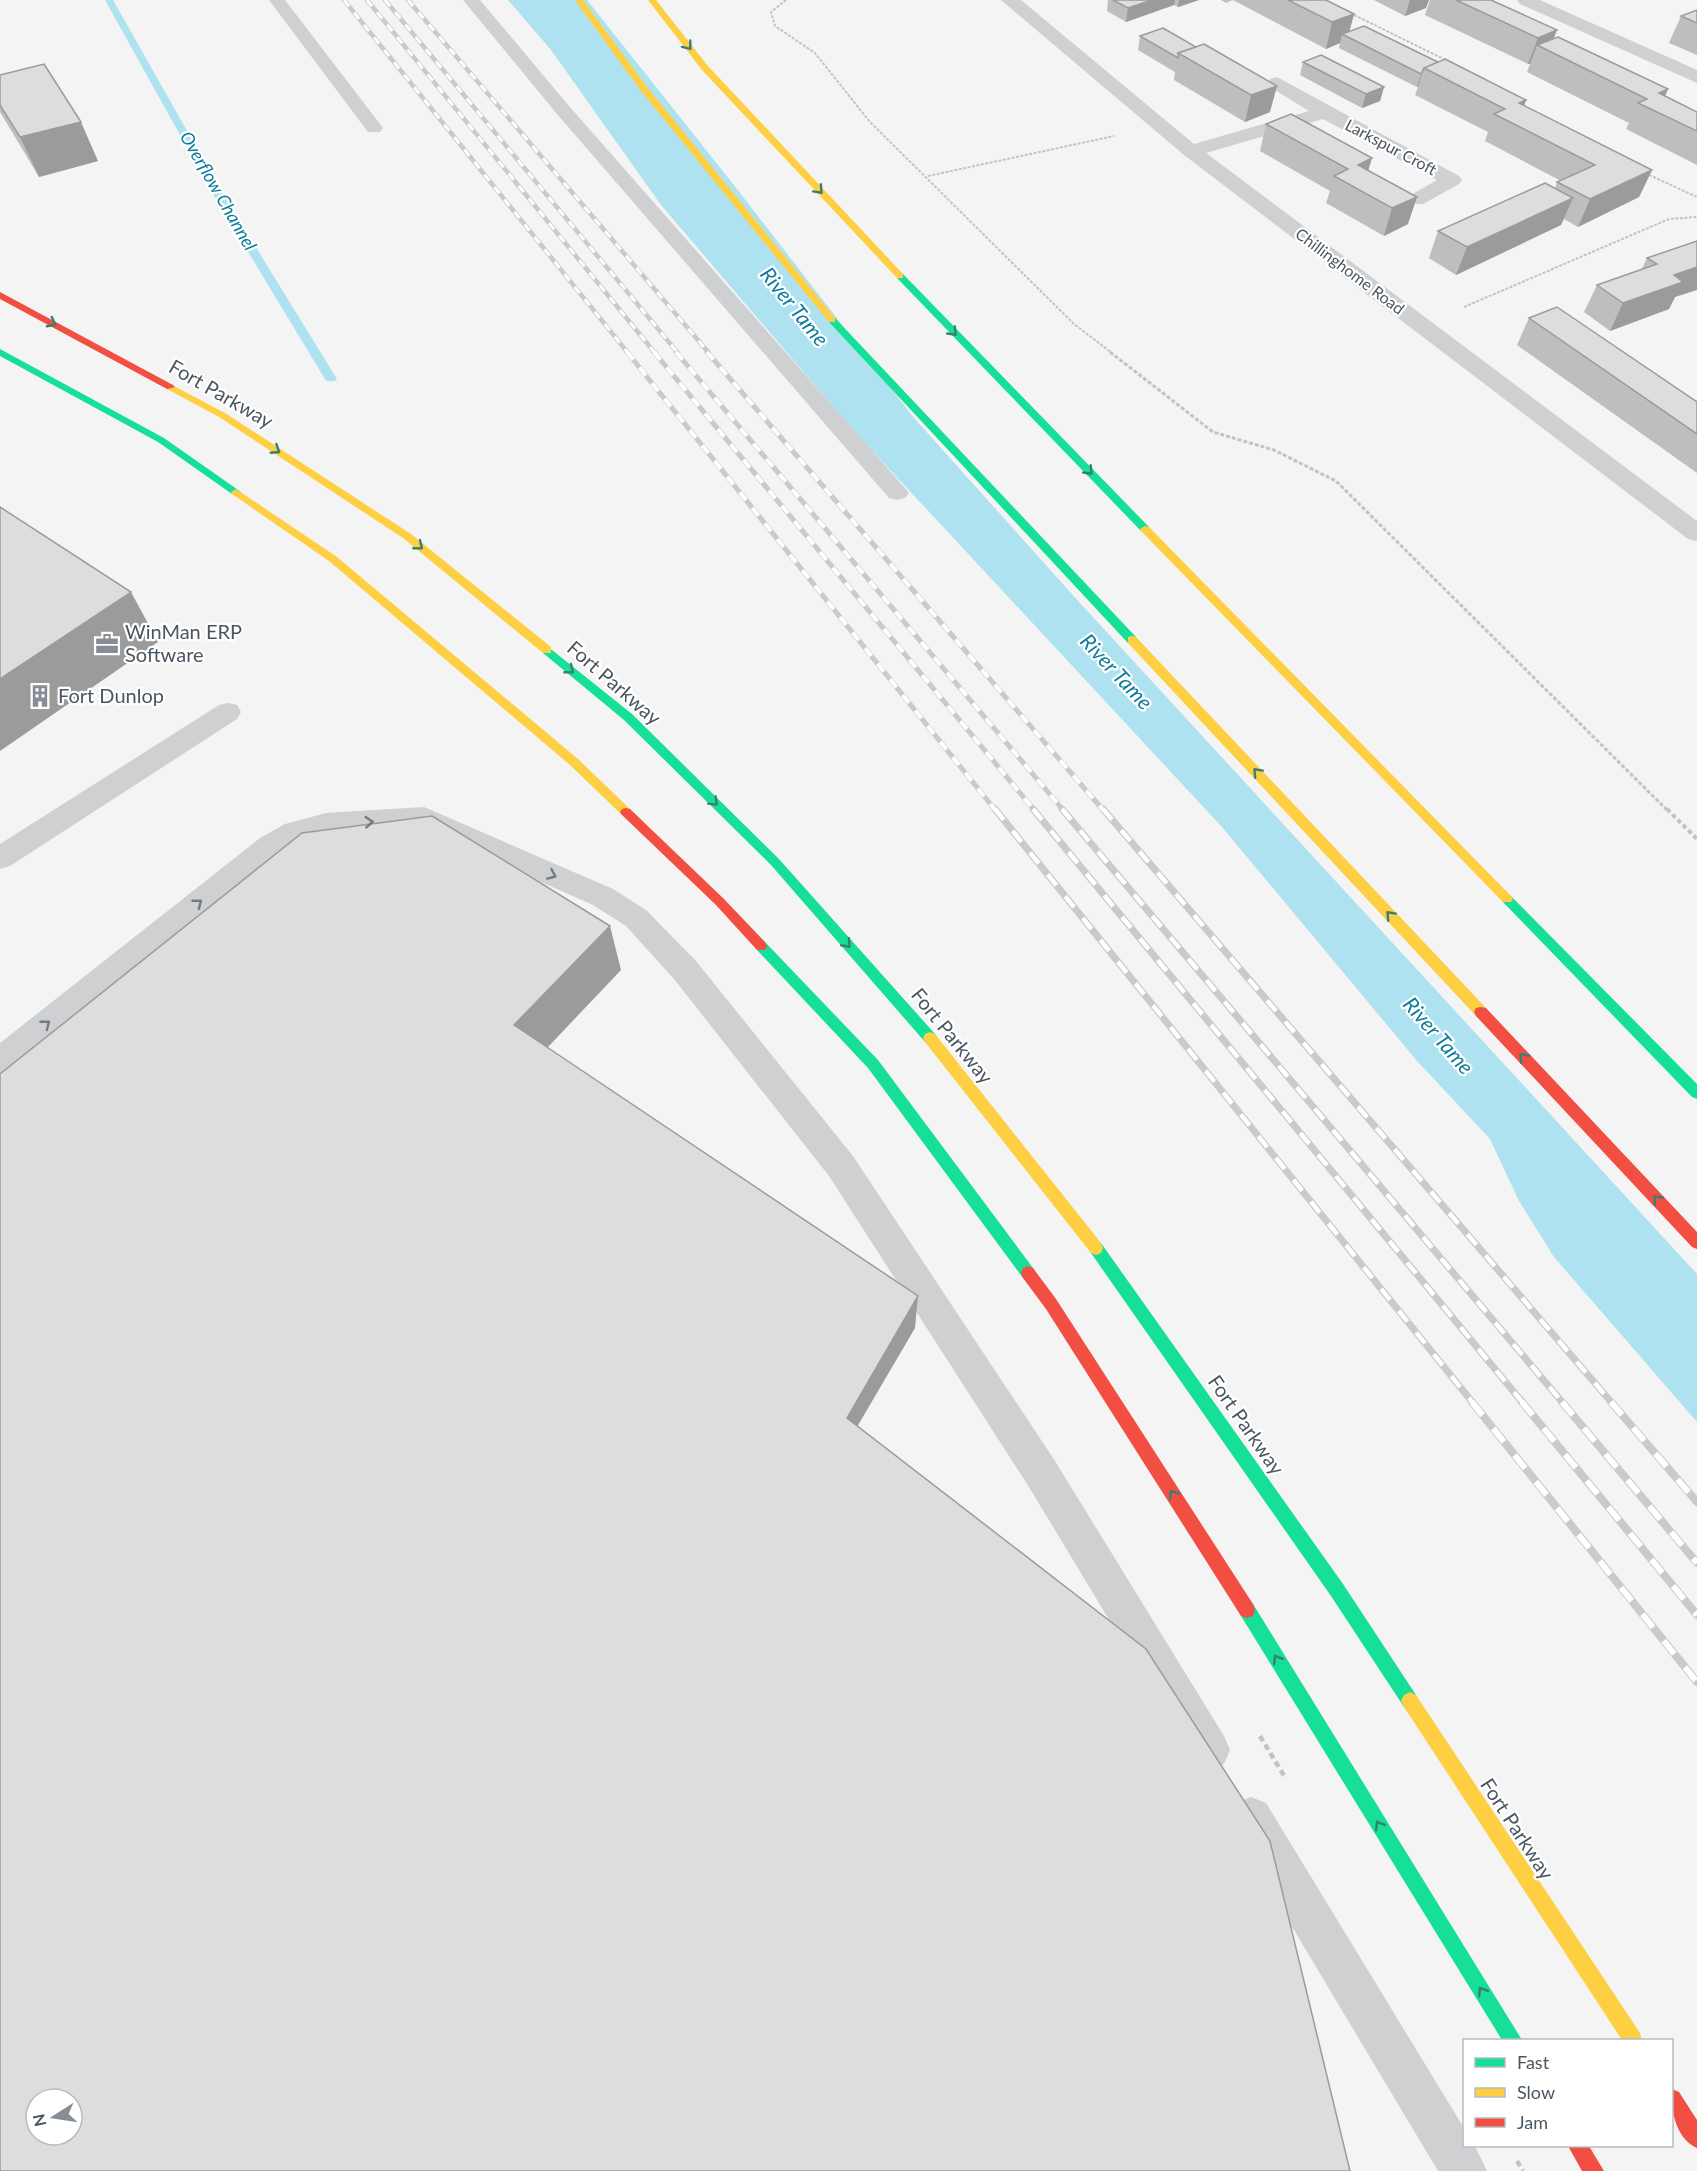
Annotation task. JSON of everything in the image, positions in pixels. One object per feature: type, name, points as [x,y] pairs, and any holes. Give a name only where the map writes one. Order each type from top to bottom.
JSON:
[{"type":"main road","points":[[579,0],[644,89],[838,327],[1697,1242]]},
{"type":"main road","points":[[652,0],[705,68],[918,296],[1697,1093]]},
{"type":"main road","name":"Fort Parkway","points":[[0,295],[222,415],[407,536],[628,717],[775,862],[926,1033],[1116,1274],[1337,1590],[1632,2039]]},
{"type":"main road","points":[[0,352],[161,440],[333,559],[574,762],[720,902],[873,1065],[1052,1304],[1223,1572],[1512,2039]]},
{"type":"main road","points":[[1673,2102],[1697,2138]]},
{"type":"main road","points":[[1579,2147],[1594,2171]]},
{"type":"street","name":"Chillinghome Road","points":[[1010,0],[1191,151],[1697,533]]},
{"type":"street","points":[[1526,0],[1697,77]]},
{"type":"street","name":"Larkspur Croft","points":[[1276,83],[1324,112],[1452,180],[1416,200]]},
{"type":"street","name":"Larkspur Croft","points":[[1191,151],[1324,112]]},
{"type":"lane","points":[[277,0],[374,128]]},
{"type":"lane","points":[[471,0],[563,110],[897,493]]},
{"type":"lane","points":[[0,858],[228,712]]},
{"type":"lane","points":[[0,1060],[270,846],[295,832],[326,824],[424,818],[603,897],[636,918],[685,970],[841,1166],[1042,1474],[1464,2171]]},
{"type":"path","points":[[786,0],[771,12],[775,26],[815,53],[870,122],[1074,324],[1213,432],[1274,450],[1336,481],[1697,839]]},
{"type":"path","points":[[1343,10],[1467,71]]},
{"type":"path","points":[[927,176],[1161,126]]},
{"type":"path","points":[[1636,168],[1697,197]]},
{"type":"path","points":[[1422,326],[1669,219],[1697,217]]},
{"type":"water","name":"River Tame","points":[[508,0],[587,0],[914,418],[1080,603],[1697,1274],[1697,1422],[1554,1257],[1519,1201],[1490,1139],[1418,1062],[1222,827],[853,430],[661,205],[551,50]]},
{"type":"building","points":[[1113,0],[1152,0],[1128,8]]},
{"type":"building","points":[[1288,0],[1326,0],[1354,14],[1332,22]]},
{"type":"building","points":[[1456,0],[1491,0],[1557,30],[1538,38]]},
{"type":"building","points":[[1697,10],[1697,23],[1681,16]]},
{"type":"building","points":[[1364,26],[1438,62],[1424,68],[1421,74],[1342,34]]},
{"type":"building","points":[[1163,28],[1196,47],[1178,53],[1178,58],[1140,36]]},
{"type":"building","points":[[1558,37],[1668,89],[1659,93],[1697,112],[1697,131],[1638,103],[1647,99],[1537,45]]},
{"type":"building","points":[[1204,44],[1277,86],[1251,95],[1178,53]]},
{"type":"building","points":[[1321,55],[1384,87],[1366,94],[1303,62]]},
{"type":"building","points":[[1445,59],[1526,100],[1519,103],[1652,170],[1590,199],[1557,182],[1595,165],[1494,114],[1505,109],[1424,68]]},
{"type":"building","points":[[44,64],[81,122],[20,137],[0,105],[0,75]]},
{"type":"building","points":[[1291,114],[1372,158],[1358,165],[1417,197],[1392,208],[1334,176],[1348,169],[1266,124]]},
{"type":"building","points":[[1545,183],[1573,198],[1467,247],[1438,231]]},
{"type":"building","points":[[1697,241],[1697,267],[1674,275],[1683,282],[1623,303],[1597,285],[1657,264],[1647,258]]},
{"type":"building","points":[[1557,307],[1697,402],[1697,434],[1529,318]]},
{"type":"building","points":[[0,507],[131,592],[0,679]]},
{"type":"building","points":[[432,816],[610,926],[514,1025],[918,1296],[847,1418],[1146,1649],[1270,1841],[1350,2171],[0,2171],[0,1074],[302,833]]},
{"type":"waterway","name":"Overflow Channel","points":[[109,0],[215,189],[331,379]]},
{"type":"railway","points":[[344,0],[628,353]]},
{"type":"railway","points":[[367,0],[655,353]]},
{"type":"railway","points":[[385,0],[678,353]]},
{"type":"railway","points":[[408,0],[709,353]]},
{"type":"railway","points":[[627,352],[996,811]]},
{"type":"railway","points":[[654,352],[1035,811]]},
{"type":"railway","points":[[676,352],[1064,811]]},
{"type":"railway","points":[[707,352],[1104,811]]},
{"type":"railway","points":[[995,809],[1473,1403]]},
{"type":"railway","points":[[1033,809],[1523,1403]]},
{"type":"railway","points":[[1062,809],[1563,1403]]},
{"type":"railway","points":[[1103,809],[1612,1403]]},
{"type":"railway","points":[[1472,1402],[1697,1682]]},
{"type":"railway","points":[[1522,1402],[1697,1615]]},
{"type":"railway","points":[[1562,1402],[1697,1563]]},
{"type":"railway","points":[[1611,1402],[1697,1502]]},
{"type":"traffic: fast","points":[[900,276],[1145,529]]},
{"type":"traffic: fast","points":[[832,320],[1132,640]]},
{"type":"traffic: fast","points":[[0,352],[161,440],[236,492]]},
{"type":"traffic: fast","points":[[547,650],[628,717],[775,862],[930,1038]]},
{"type":"traffic: fast","points":[[1507,899],[1697,1093]]},
{"type":"traffic: fast","points":[[761,946],[873,1064],[1028,1273]]},
{"type":"traffic: fast","points":[[1096,1248],[1337,1590],[1410,1701]]},
{"type":"traffic: fast","points":[[1247,1610],[1512,2039]]},
{"type":"traffic: slow","points":[[579,0],[644,89],[832,320]]},
{"type":"traffic: slow","points":[[652,0],[705,68],[900,276]]},
{"type":"traffic: slow","points":[[170,387],[222,415],[407,536],[547,650]]},
{"type":"traffic: slow","points":[[236,492],[333,559],[574,762],[626,812]]},
{"type":"traffic: slow","points":[[1145,529],[1507,899]]},
{"type":"traffic: slow","points":[[1132,640],[1481,1012]]},
{"type":"traffic: slow","points":[[930,1038],[1096,1248]]},
{"type":"traffic: slow","points":[[1410,1701],[1632,2039]]},
{"type":"traffic: jam","points":[[0,295],[170,387]]},
{"type":"traffic: jam","points":[[626,812],[720,902],[761,946]]},
{"type":"traffic: jam","points":[[1481,1012],[1697,1242]]},
{"type":"traffic: jam","points":[[1028,1273],[1051,1304],[1247,1610]]},
{"type":"traffic: jam","points":[[1673,2101],[1697,2138]]},
{"type":"traffic: jam","points":[[1579,2147],[1594,2171]]},
{"type":"place","name":"WinMan ERP Software","points":[[107,644]]},
{"type":"place","name":"Fort Dunlop","points":[[40,696]]}]
